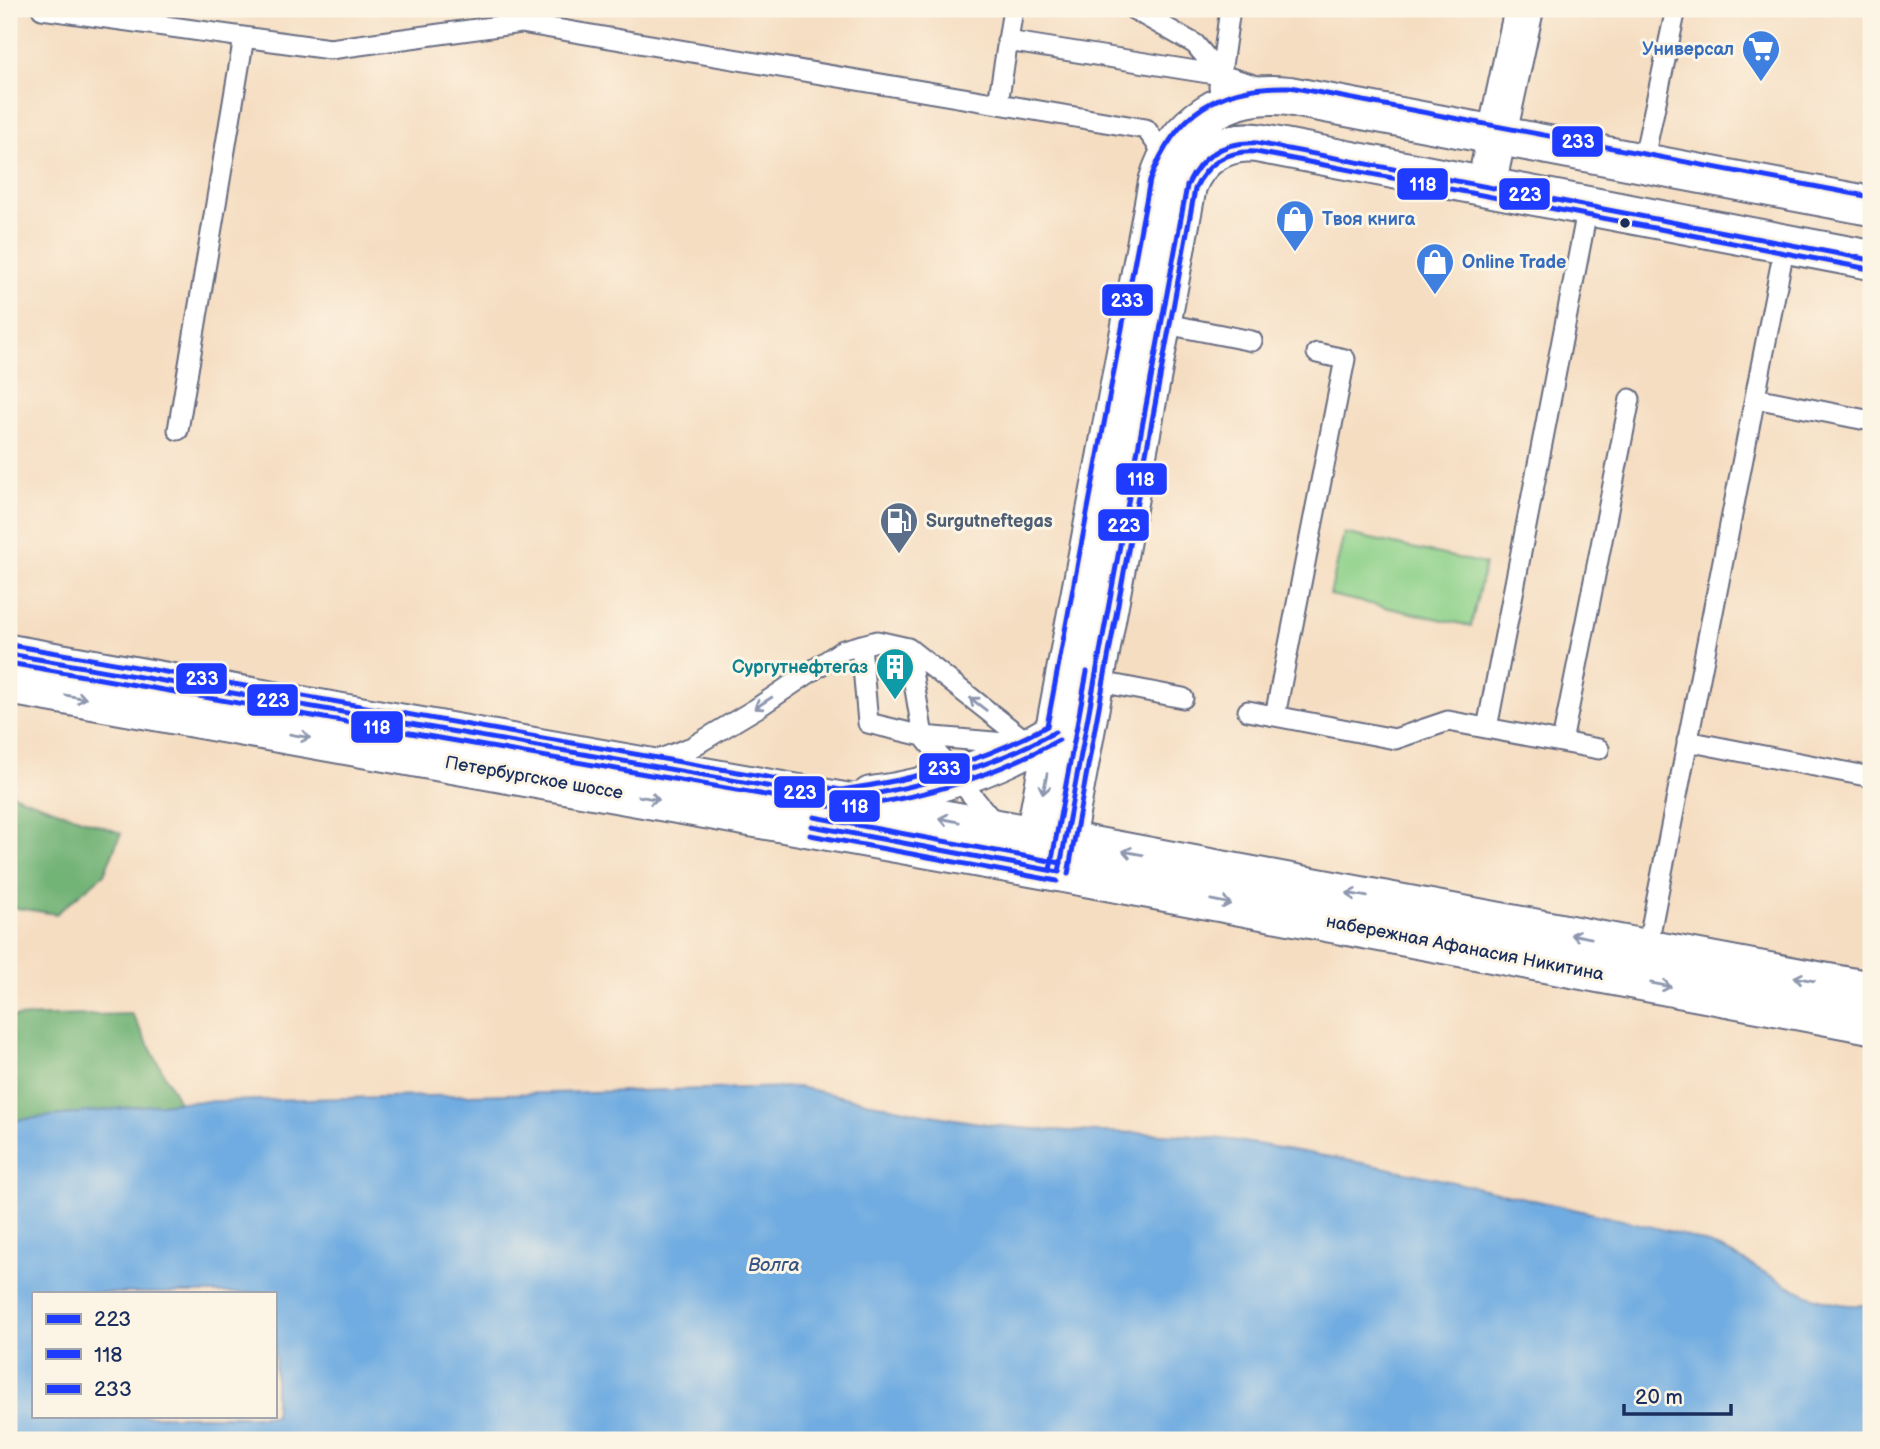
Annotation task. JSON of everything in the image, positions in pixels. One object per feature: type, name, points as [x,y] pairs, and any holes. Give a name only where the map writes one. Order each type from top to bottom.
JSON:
[{"type":"main road","points":[[1486,186],[1524,9]]},
{"type":"main road","points":[[1040,844],[1095,681],[1161,323],[1185,168],[1188,129],[1219,91],[1244,97],[1289,96],[1871,206]]},
{"type":"main road","points":[[1040,844],[1043,739],[1158,182],[1231,144],[1257,143],[1871,260]]},
{"type":"main road","name":"Петербургское шоссе","points":[[9,653],[841,800],[1040,844]]},
{"type":"main road","name":"Петербургское шоссе","points":[[9,685],[1040,844]]},
{"type":"main road","points":[[841,800],[900,791],[957,777],[1043,739]]},
{"type":"main road","name":"набережная Афанасия Никитина","points":[[1040,844],[1647,949],[1871,991]]},
{"type":"main road","name":"набережная Афанасия Никитина","points":[[1040,844],[1871,1024]]},
{"type":"lane","points":[[42,9],[142,16],[244,37],[330,49],[522,16],[1146,129],[1185,168]]},
{"type":"lane","points":[[998,103],[1013,9]]},
{"type":"lane","points":[[1133,9],[1195,44],[1219,91]]},
{"type":"lane","points":[[1219,91],[1230,9]]},
{"type":"lane","points":[[1643,162],[1676,9]]},
{"type":"lane","points":[[178,430],[244,37]]},
{"type":"lane","points":[[1007,41],[1219,91]]},
{"type":"lane","points":[[1487,728],[1588,206]]},
{"type":"lane","points":[[1647,949],[1785,244]]},
{"type":"lane","points":[[1161,323],[1252,341]]},
{"type":"lane","points":[[1275,716],[1345,359],[1317,353]]},
{"type":"lane","points":[[1755,398],[1871,421]]},
{"type":"lane","points":[[1562,742],[1630,399]]},
{"type":"lane","points":[[645,765],[692,747],[757,708],[843,650],[877,641],[908,649],[1043,739]]},
{"type":"lane","points":[[861,645],[868,723],[923,736],[1043,739]]},
{"type":"lane","points":[[908,649],[923,736],[957,777],[1040,844]]},
{"type":"lane","points":[[1095,681],[1183,698]]},
{"type":"lane","points":[[1248,711],[1395,739],[1448,721],[1599,749]]},
{"type":"lane","points":[[1688,741],[1871,777]]},
{"type":"green space","points":[[1344,533],[1485,564],[1471,626],[1330,595]]},
{"type":"green space","points":[[9,793],[121,833],[104,874],[56,914],[9,907]]},
{"type":"green space","points":[[132,1014],[179,1102],[9,1121],[9,1017]]},
{"type":"water","name":"Волга","points":[[798,1087],[983,1124],[1209,1137],[1282,1148],[1641,1224],[1707,1243],[1812,1297],[1851,1305],[1871,1304],[1871,1440],[9,1440],[9,1121],[179,1102]]},
{"type":"transit line","name":"233","points":[[11,645],[841,790],[921,775],[998,750],[1047,726],[1150,180],[1172,137],[1203,108],[1242,91],[1290,87],[1871,197]]},
{"type":"transit line","name":"223","points":[[1059,872],[1187,186],[1199,166],[1215,152],[1234,145],[1257,143],[1871,260]]},
{"type":"transit line","name":"118","points":[[1068,874],[1195,189],[1212,165],[1236,153],[1256,152],[1869,269]]},
{"type":"transit line","name":"223","points":[[9,654],[841,799],[897,790],[951,776],[1004,757],[1055,732]]},
{"type":"transit line","name":"118","points":[[9,663],[840,808],[898,799],[953,785],[1007,765],[1059,740]]},
{"type":"transit line","name":"233","points":[[1050,870],[1087,672]]},
{"type":"transit line","name":"233","points":[[814,817],[1061,863]]},
{"type":"transit line","name":"223","points":[[812,826],[1059,872]]},
{"type":"transit line","name":"118","points":[[810,835],[1057,881]]},
{"type":"place","name":"Универсал","points":[[1761,83]]},
{"type":"place","name":"Твоя книга","points":[[1295,253]]},
{"type":"place","name":"Online Trade","points":[[1435,296]]},
{"type":"place","name":"Surgutneftegas","points":[[899,555]]},
{"type":"place","name":"Сургутнефтегаз","points":[[895,701]]}]
